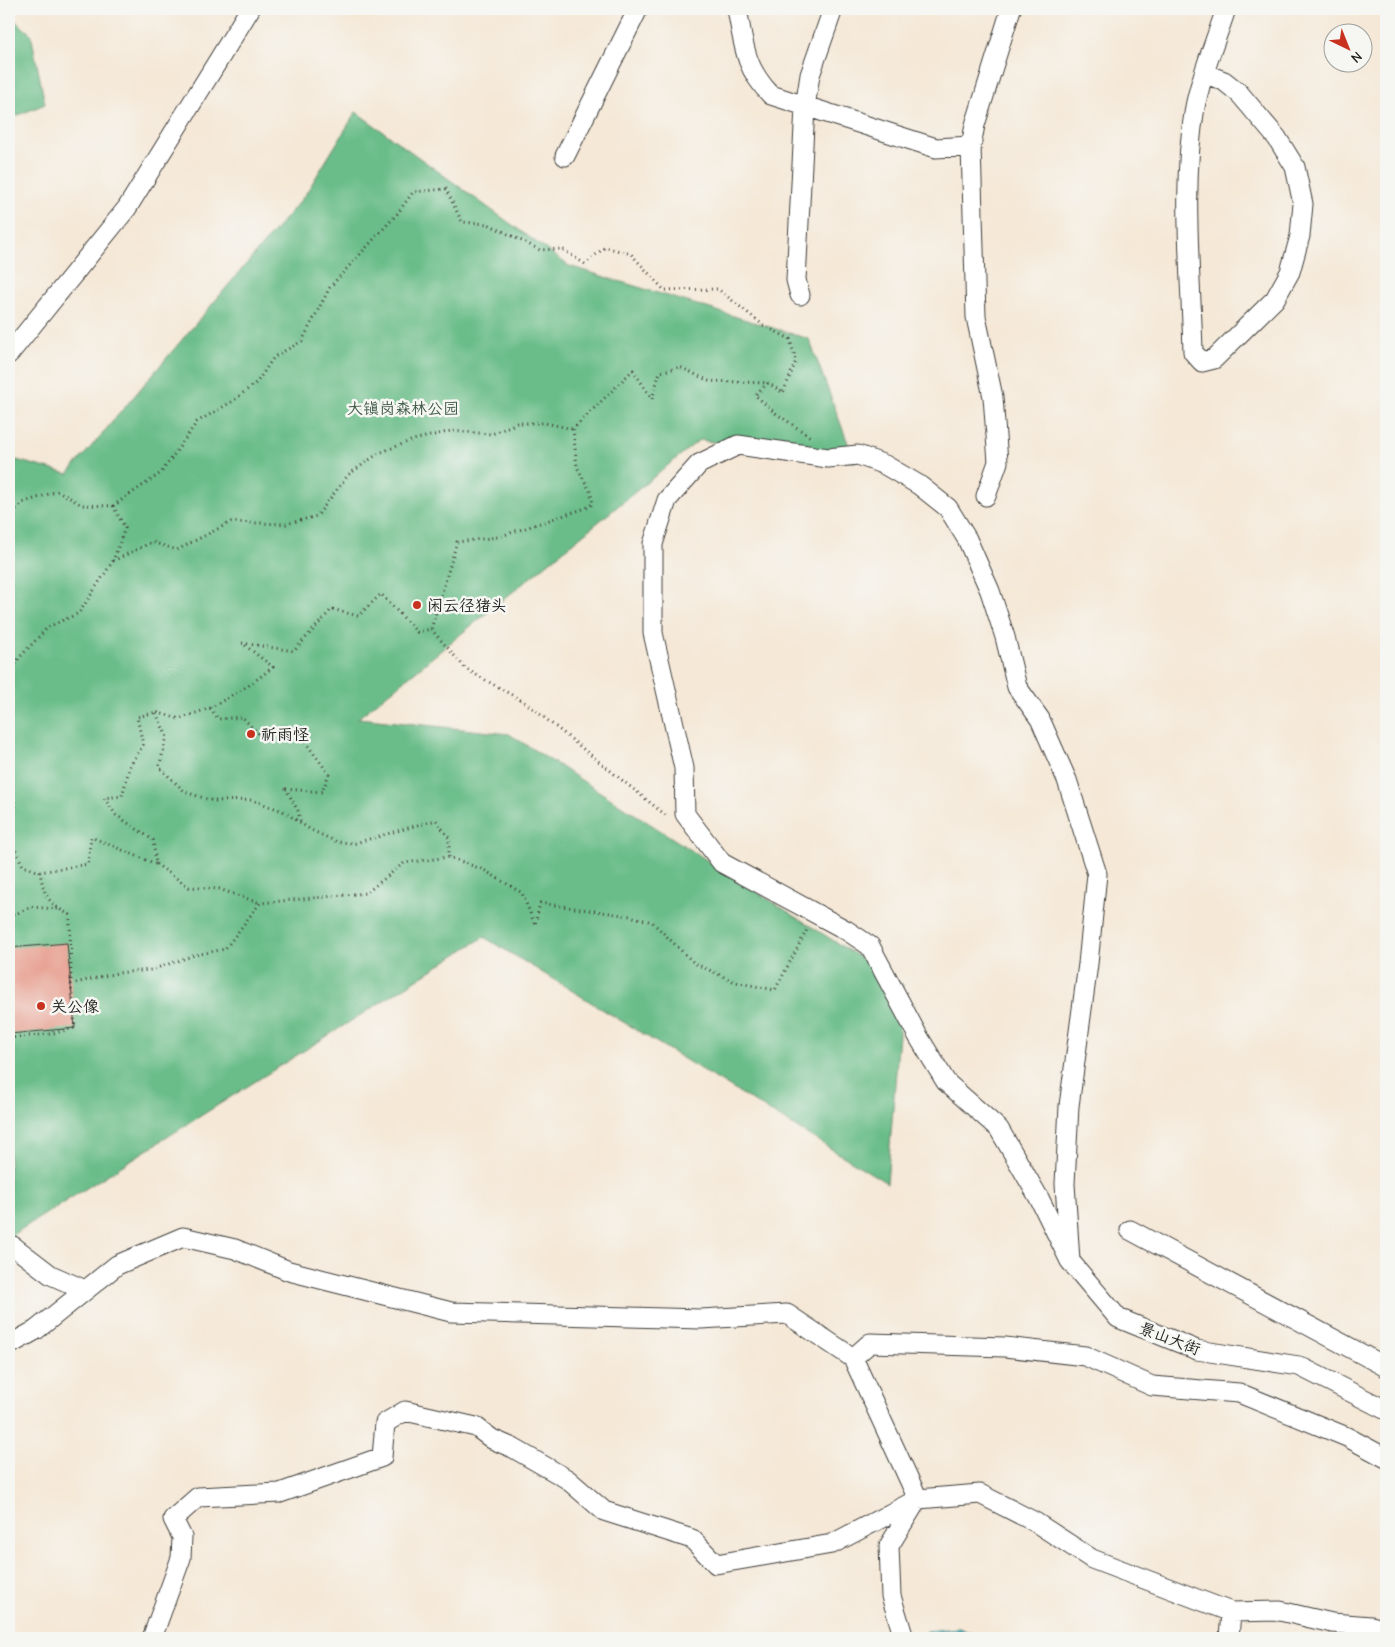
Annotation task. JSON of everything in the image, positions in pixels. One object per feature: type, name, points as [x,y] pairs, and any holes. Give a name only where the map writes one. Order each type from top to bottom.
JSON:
[{"type":"street","points":[[9,354],[126,208],[250,9]]},
{"type":"street","points":[[565,156],[638,9]]},
{"type":"street","points":[[737,9],[748,64],[757,80],[771,95],[936,148],[972,146]]},
{"type":"street","points":[[800,295],[796,280],[805,107],[810,75],[833,9]]},
{"type":"street","points":[[986,496],[998,462],[993,397],[976,317],[972,146],[974,125],[1011,9]]},
{"type":"street","points":[[1206,74],[1224,81],[1239,93],[1277,138],[1295,167],[1303,204],[1300,236],[1290,272],[1275,299],[1214,359],[1202,362],[1193,352],[1188,182],[1195,107],[1226,9]]},
{"type":"street","name":"景山大街","points":[[1070,1261],[1065,1184],[1069,1106],[1087,973],[1097,874],[1067,780],[1040,719],[1016,687],[1005,636],[990,591],[967,539],[948,508],[919,485],[885,465],[858,455],[828,458],[738,445],[699,464],[667,500],[653,544],[653,633],[684,768],[685,814],[722,863],[846,930],[870,946],[918,1036],[946,1082],[999,1129],[1039,1198],[1070,1261],[1118,1318],[1197,1350],[1298,1366],[1386,1410]]},
{"type":"street","points":[[1130,1230],[1386,1367]]},
{"type":"street","points":[[9,1345],[36,1330],[117,1264],[182,1237],[235,1249],[289,1271],[451,1312],[701,1320],[787,1314],[853,1358],[918,1499]]},
{"type":"street","points":[[9,1246],[12,1246],[51,1275],[85,1290]]},
{"type":"street","points":[[853,1358],[870,1343],[1005,1347],[1085,1356],[1152,1386],[1239,1393],[1347,1437],[1386,1458]]},
{"type":"street","points":[[152,1638],[181,1558],[182,1537],[173,1519],[189,1503],[198,1497],[280,1494],[382,1457],[385,1423],[405,1411],[476,1427],[492,1439],[513,1448],[567,1479],[604,1511],[692,1539],[716,1564],[832,1544],[918,1499],[980,1494],[1035,1522],[1092,1559],[1231,1612],[1280,1611],[1332,1623],[1372,1626],[1386,1630]]},
{"type":"street","points":[[904,1638],[891,1596],[889,1546],[918,1499]]},
{"type":"street","points":[[1229,1638],[1231,1612]]},
{"type":"path","points":[[9,516],[22,503],[58,491],[82,504],[113,506],[161,473],[197,422],[233,401],[257,382],[274,357],[302,341],[330,287],[397,214],[413,192],[446,189],[462,222],[488,224],[540,250],[562,248],[585,264],[605,247],[631,254],[664,290],[718,289],[763,325],[790,339],[796,360],[783,393],[768,382],[709,382],[680,367],[660,372],[652,399],[633,370],[573,429]]},
{"type":"path","points":[[768,382],[755,395],[774,412],[811,437],[828,458]]},
{"type":"path","points":[[113,561],[152,542],[176,550],[231,522],[286,524],[317,516],[348,475],[379,452],[413,440],[451,431],[492,434],[517,423],[545,423],[573,429]]},
{"type":"path","points":[[431,629],[457,542],[498,537],[589,507],[592,503],[590,491],[577,466],[573,429]]},
{"type":"path","points":[[9,678],[19,658],[48,628],[79,613],[113,561],[125,528],[113,506]]},
{"type":"path","points":[[156,864],[153,840],[116,815],[104,798],[122,796],[130,766],[143,745],[137,717],[156,712],[179,719],[210,708],[251,684],[273,667],[242,643],[294,651],[332,609],[358,616],[382,594],[417,632],[431,629]]},
{"type":"path","points":[[431,629],[466,668],[526,703],[670,819]]},
{"type":"path","points":[[210,708],[218,719],[242,717],[258,733],[294,727],[329,774],[322,792],[286,789],[298,811],[301,823]]},
{"type":"path","points":[[156,712],[168,736],[159,767],[185,792],[213,800],[252,800],[283,811],[337,842],[356,843],[436,820],[449,838],[449,857]]},
{"type":"path","points":[[9,782],[16,808],[9,836],[23,866],[40,872],[88,864],[91,837],[156,864],[189,887],[219,889],[260,903],[366,893],[404,862],[449,857],[484,870],[522,893],[536,925],[540,903],[630,916],[652,922],[694,963],[735,982],[775,990],[804,940]]},
{"type":"path","points":[[9,1038],[50,1034],[75,1028],[71,984],[70,915],[58,909],[44,894],[40,872]]},
{"type":"path","points":[[71,984],[117,973],[151,970],[195,955],[225,949],[260,903]]},
{"type":"path","points":[[9,917],[30,907],[58,909]]},
{"type":"green space","points":[[9,16],[31,34],[45,104],[9,119]]},
{"type":"green space","name":"大镇岗森林公园","points":[[356,112],[569,266],[809,339],[855,462],[699,440],[358,718],[509,734],[903,985],[887,1183],[484,937],[9,1237],[9,458],[68,474],[305,195]]},
{"type":"water","points":[[959,1628],[983,1638],[921,1638],[926,1631]]},
{"type":"building","name":"关公像","points":[[67,943],[75,1028],[9,1034],[9,948]]},
{"type":"place","name":"闲云径猪头","points":[[417,605]]},
{"type":"place","name":"祈雨怪","points":[[251,734]]},
{"type":"place","name":"关公像","points":[[41,1006]]}]
